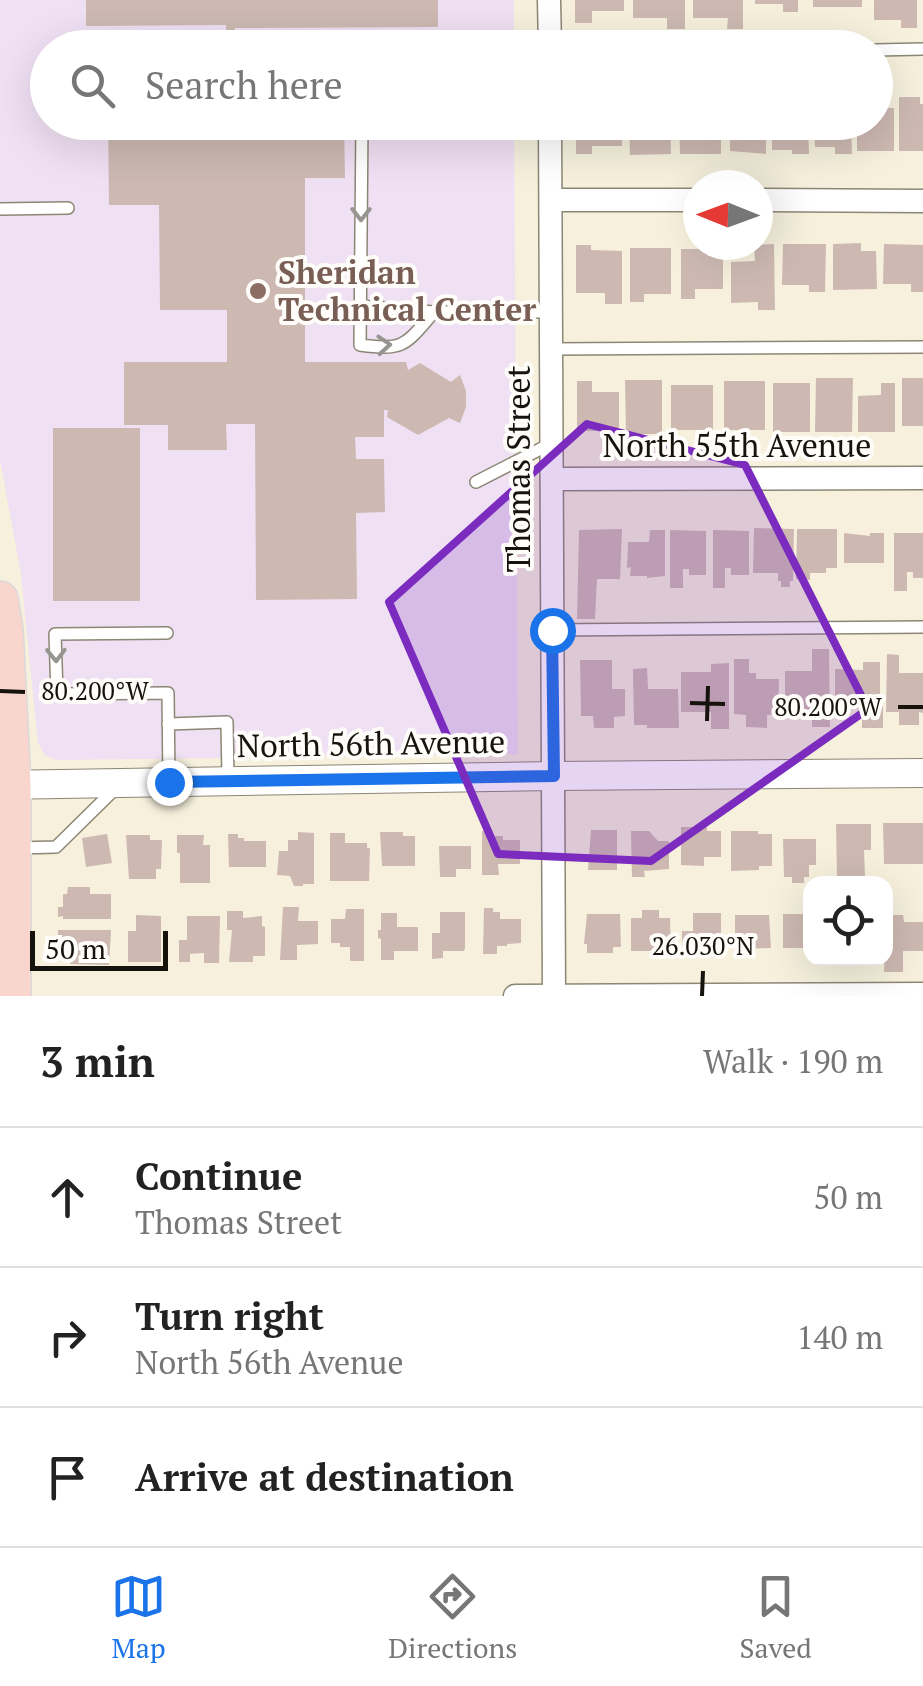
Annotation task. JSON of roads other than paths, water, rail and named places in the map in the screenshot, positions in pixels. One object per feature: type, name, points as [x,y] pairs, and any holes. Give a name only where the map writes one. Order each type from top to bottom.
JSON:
[{"type":"main road","points":[[0,599],[5,630],[6,785],[13,848],[13,996]]},
{"type":"street","points":[[550,0],[550,30]]},
{"type":"street","name":"Thomas Street","points":[[550,140],[554,996]]},
{"type":"street","points":[[550,200],[683,200]]},
{"type":"street","points":[[773,200],[923,200]]},
{"type":"street","name":"North 55th Avenue","points":[[552,479],[923,478]]},
{"type":"street","name":"North 56th Avenue","points":[[6,785],[923,774]]},
{"type":"street","points":[[515,996],[923,994]]},
{"type":"lane","points":[[893,50],[923,50]]},
{"type":"lane","points":[[362,140],[360,345],[387,349],[408,342],[434,312]]},
{"type":"lane","points":[[0,209],[68,208]]},
{"type":"lane","points":[[360,306],[434,312],[551,312]]},
{"type":"lane","points":[[551,349],[923,347]]},
{"type":"lane","points":[[476,482],[552,443]]},
{"type":"lane","points":[[552,630],[923,628]]},
{"type":"lane","points":[[167,633],[55,634],[57,694],[168,693],[169,782]]},
{"type":"lane","points":[[168,724],[227,722],[228,781]]},
{"type":"lane","points":[[13,848],[56,848],[121,783]]},
{"type":"place","name":"Sheridan Technical Center","points":[[258,291]]}]
